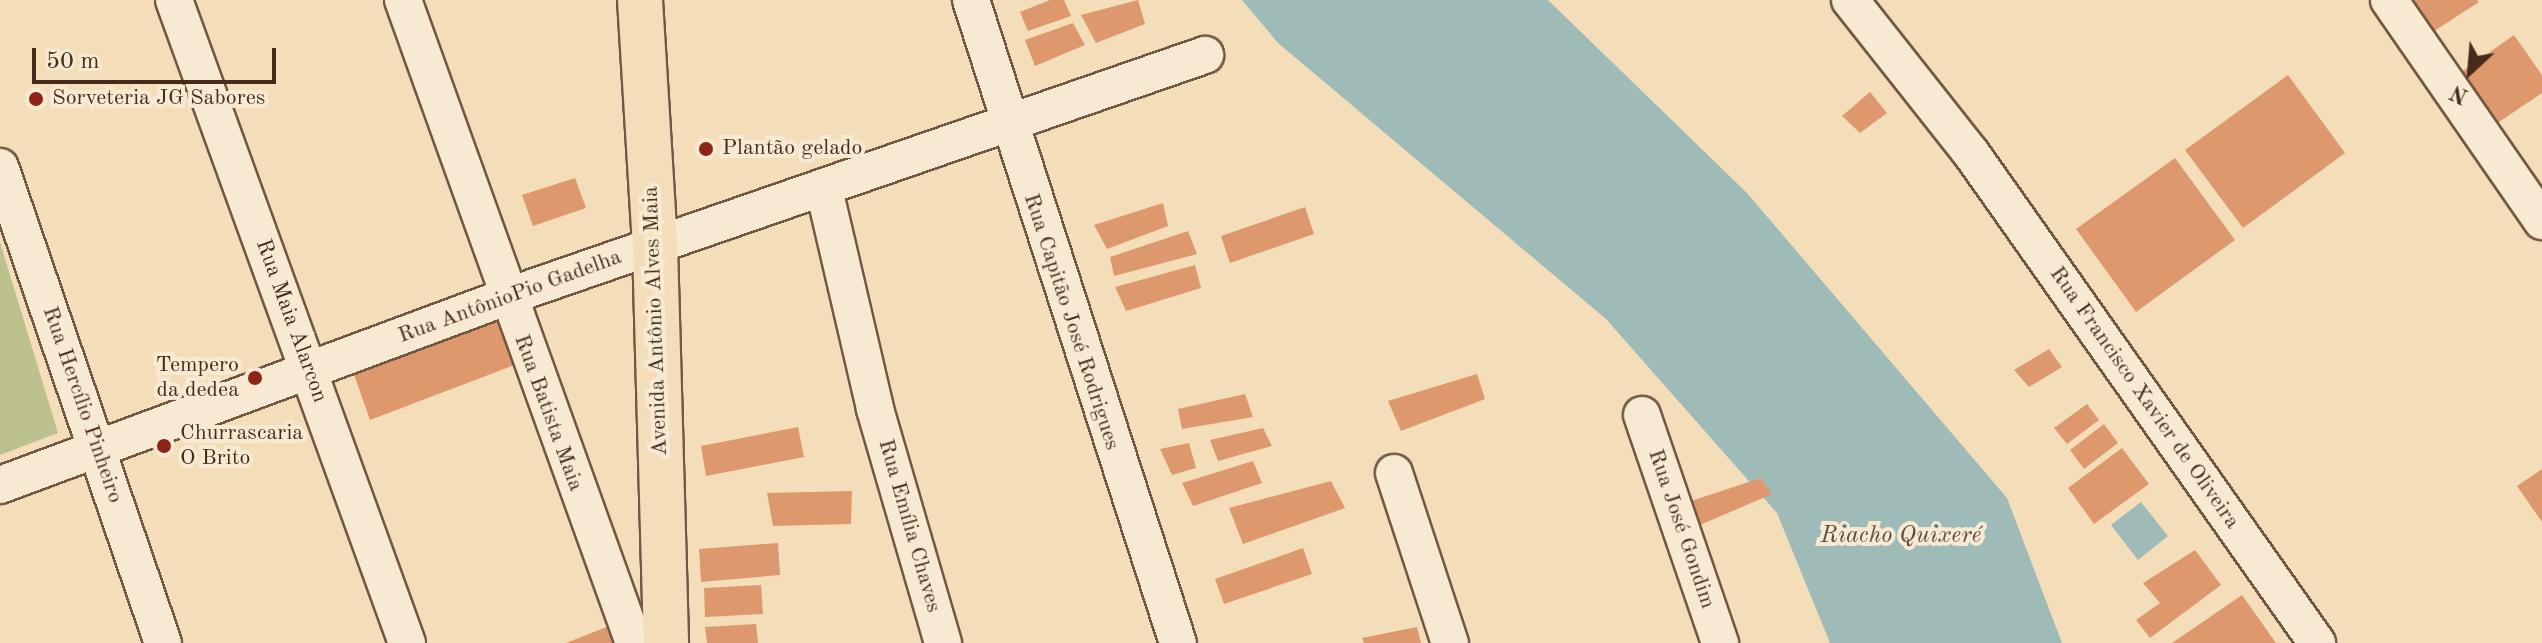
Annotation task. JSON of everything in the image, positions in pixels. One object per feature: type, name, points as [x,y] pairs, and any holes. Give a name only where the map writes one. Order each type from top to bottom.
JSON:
[{"type":"main road","name":"Avenida Antônio Alves Maia","points":[[640,0],[655,246],[666,643]]},
{"type":"street","name":"Rua Maia Alarcon","points":[[174,0],[407,643]]},
{"type":"street","name":"Rua Batista Maia","points":[[403,0],[506,297],[634,643]]},
{"type":"street","name":"Rua Capitão José Rodrigues","points":[[971,0],[1008,126],[1178,643]]},
{"type":"street","name":"Rua Francisco Xavier de Oliveira","points":[[1850,0],[1971,153],[2317,643]]},
{"type":"street","points":[[2389,0],[2542,221]]},
{"type":"street","name":"Rua AntônioPio Gadelha","points":[[0,485],[506,297],[1008,126],[1205,55]]},
{"type":"street","name":"Rua Hercílio Pinheiro","points":[[0,167],[163,643]]},
{"type":"street","name":"Rua Emília Chaves","points":[[824,189],[875,409],[943,643]]},
{"type":"street","name":"Rua José Gondim","points":[[1642,415],[1720,643]]},
{"type":"street","points":[[1394,473],[1450,643]]},
{"type":"green space","points":[[0,242],[58,433],[0,455]]},
{"type":"water","name":"Riacho Quixeré","points":[[1242,0],[1548,0],[1747,193],[2007,498],[2062,643],[1830,643],[1777,513],[1606,319],[1278,43]]},
{"type":"water","points":[[2141,502],[2168,536],[2138,560],[2111,525]]},
{"type":"building","points":[[1050,0],[1064,0],[1071,16],[1028,31],[1020,12]]},
{"type":"building","points":[[1138,0],[1145,24],[1096,43],[1081,15]]},
{"type":"building","points":[[2400,0],[2477,0],[2479,2],[2425,37]]},
{"type":"building","points":[[1073,23],[1085,45],[1035,66],[1025,40]]},
{"type":"building","points":[[2514,35],[2542,75],[2542,93],[2490,128],[2454,77]]},
{"type":"building","points":[[2288,75],[2345,153],[2243,228],[2185,150]]},
{"type":"building","points":[[1870,92],[1887,113],[1860,133],[1842,116]]},
{"type":"building","points":[[2175,158],[2235,240],[2136,312],[2076,229]]},
{"type":"building","points":[[575,178],[586,208],[533,226],[522,195]]},
{"type":"building","points":[[1163,203],[1168,226],[1107,249],[1094,225]]},
{"type":"building","points":[[1305,207],[1314,234],[1230,263],[1221,236]]},
{"type":"building","points":[[1188,231],[1197,254],[1114,276],[1110,257]]},
{"type":"building","points":[[1195,265],[1201,288],[1126,311],[1115,287]]},
{"type":"building","points":[[498,306],[520,363],[370,420],[351,366]]},
{"type":"building","points":[[2049,349],[2062,367],[2029,387],[2014,370]]},
{"type":"building","points":[[1477,374],[1485,399],[1401,431],[1388,401]]},
{"type":"building","points":[[1245,394],[1253,417],[1182,429],[1178,409]]},
{"type":"building","points":[[2087,404],[2099,420],[2067,444],[2054,428]]},
{"type":"building","points":[[2104,424],[2118,443],[2084,469],[2070,450]]},
{"type":"building","points":[[798,427],[804,457],[706,476],[701,446]]},
{"type":"building","points":[[1263,428],[1272,446],[1218,461],[1210,440]]},
{"type":"building","points":[[1189,443],[1196,468],[1172,475],[1160,449]]},
{"type":"building","points":[[2122,448],[2149,484],[2094,524],[2068,488]]},
{"type":"building","points":[[1253,461],[1262,483],[1193,506],[1182,483]]},
{"type":"building","points":[[2542,469],[2542,522],[2517,486]]},
{"type":"building","points":[[1761,478],[1772,494],[1693,528],[1685,503]]},
{"type":"building","points":[[1331,481],[1345,508],[1243,544],[1229,508]]},
{"type":"building","points":[[852,491],[851,524],[773,526],[767,493]]},
{"type":"building","points":[[778,543],[780,575],[701,582],[699,549]]},
{"type":"building","points":[[1303,548],[1312,574],[1224,604],[1215,579]]},
{"type":"building","points":[[2195,550],[2221,585],[2150,638],[2136,620],[2160,603],[2143,583]]},
{"type":"building","points":[[761,585],[763,614],[705,617],[704,588]]},
{"type":"building","points":[[2242,595],[2276,643],[2172,643]]},
{"type":"building","points":[[614,624],[621,643],[566,643]]},
{"type":"building","points":[[756,624],[758,643],[707,643],[705,627]]},
{"type":"building","points":[[1417,627],[1421,643],[1364,643],[1362,638]]},
{"type":"place","name":"Sorveteria JG Sabores","points":[[36,99]]},
{"type":"place","name":"Plantão gelado","points":[[706,149]]},
{"type":"place","name":"Tempero da dedea","points":[[255,378]]},
{"type":"place","name":"Churrascaria O Brito","points":[[164,446]]}]
